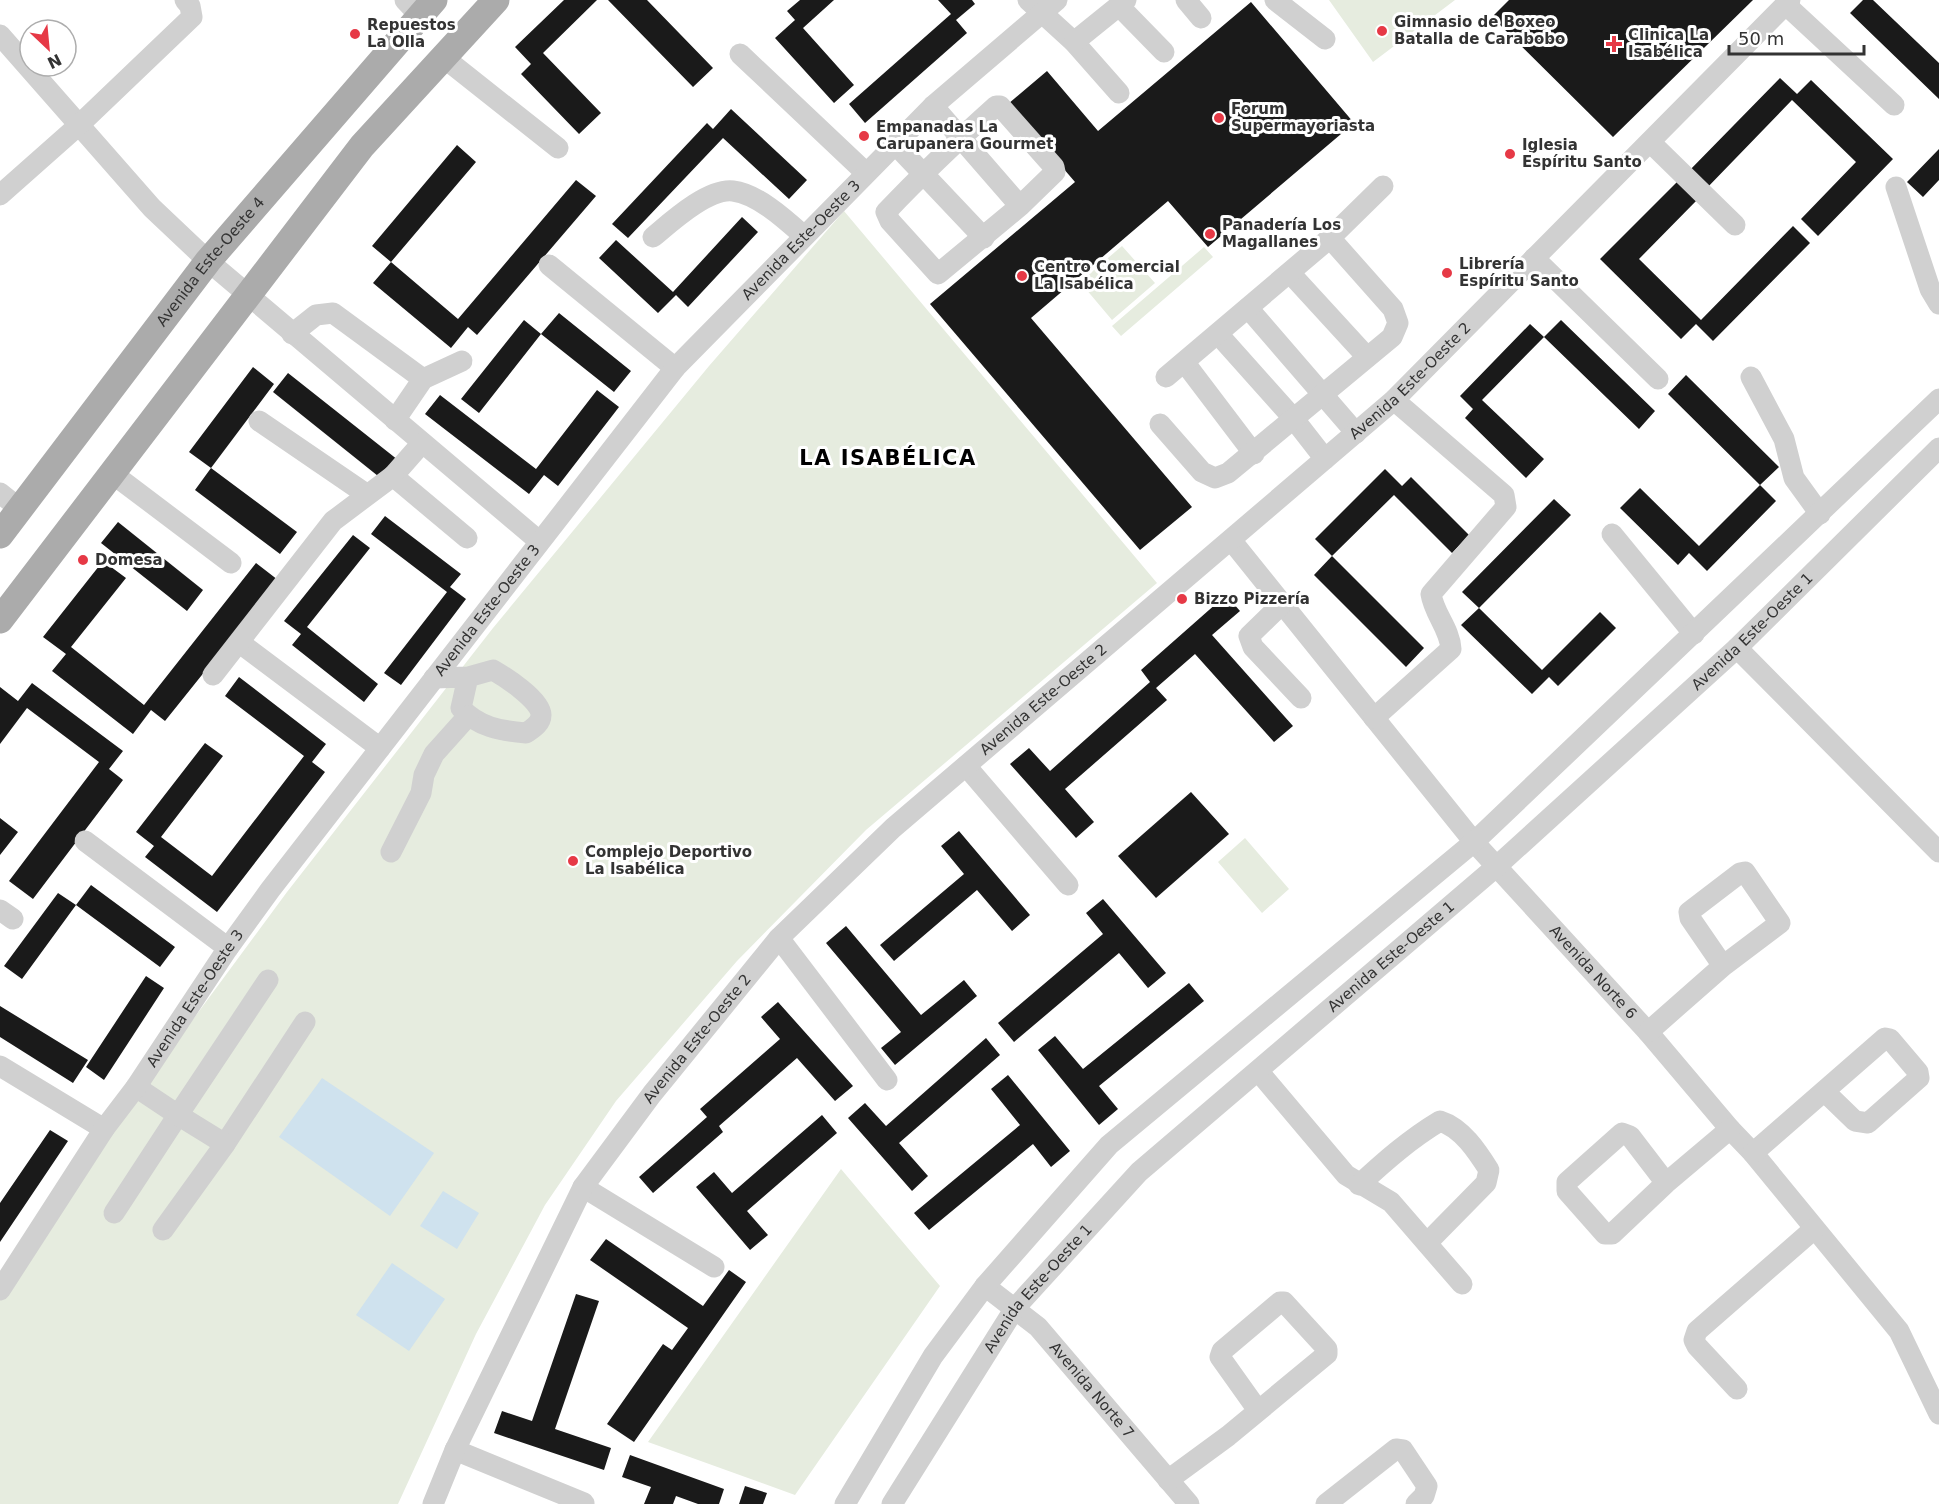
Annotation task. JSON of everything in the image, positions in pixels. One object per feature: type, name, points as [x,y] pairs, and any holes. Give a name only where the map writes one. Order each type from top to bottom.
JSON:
[{"type":"main road","points":[[0,620],[362,146],[496,0]]},
{"type":"main road","name":"Avenida Este-Oeste 4","points":[[0,535],[10,501],[420,5]]},
{"type":"street","points":[[0,195],[79,125],[192,17],[190,6],[185,0]]},
{"type":"street","points":[[1186,0],[1201,18]]},
{"type":"street","points":[[1275,0],[1324,39]]},
{"type":"street","points":[[1787,2],[1894,105]]},
{"type":"street","name":"Avenida Este-Oeste 2","points":[[433,1504],[455,1450],[583,1187],[652,1094],[779,938],[892,828],[1395,400],[1787,2]]},
{"type":"street","points":[[1074,42],[1123,3],[1164,52]]},
{"type":"street","points":[[1042,4],[1119,93]]},
{"type":"street","name":"Avenida Este-Oeste 3","points":[[0,1290],[104,1129],[136,1087],[228,948],[539,541],[675,368],[933,106],[1042,4]]},
{"type":"street","points":[[0,35],[152,208],[208,261],[539,541]]},
{"type":"street","points":[[740,54],[866,173]]},
{"type":"street","points":[[443,57],[558,148]]},
{"type":"street","points":[[933,106],[962,136],[1020,206]]},
{"type":"street","points":[[996,106],[1000,106],[1052,162],[1055,172],[984,238],[938,274],[890,221],[886,212],[962,136],[996,106]]},
{"type":"street","points":[[1650,142],[1735,225]]},
{"type":"street","points":[[895,144],[984,238]]},
{"type":"street","points":[[1166,377],[1330,238],[1383,186]]},
{"type":"street","points":[[1896,187],[1910,222],[1930,289],[1939,304]]},
{"type":"street","points":[[653,237],[683,211],[713,195],[733,191],[769,206],[804,236]]},
{"type":"street","points":[[1160,423],[1202,472],[1215,478],[1228,473],[1254,454],[1321,393],[1392,337],[1398,323],[1393,309],[1330,238]]},
{"type":"street","points":[[1534,258],[1658,379]]},
{"type":"street","points":[[549,265],[675,368]]},
{"type":"street","points":[[1290,273],[1367,357]]},
{"type":"street","points":[[1248,308],[1356,433]]},
{"type":"street","points":[[292,334],[316,315],[333,313],[423,379]]},
{"type":"street","points":[[1218,334],[1293,418],[1325,459]]},
{"type":"street","points":[[395,420],[423,379],[462,361]]},
{"type":"street","points":[[1185,363],[1254,454]]},
{"type":"street","points":[[1751,377],[1784,439],[1794,478],[1820,514]]},
{"type":"street","points":[[845,1504],[933,1356],[985,1286],[1109,1145],[1474,842],[1939,399]]},
{"type":"street","points":[[1374,718],[1451,649],[1450,638],[1432,604],[1431,594],[1506,507],[1504,495],[1395,400]]},
{"type":"street","points":[[259,421],[366,494]]},
{"type":"street","points":[[213,675],[333,521],[366,494],[393,476],[422,443]]},
{"type":"street","name":"Avenida Este-Oeste 1","points":[[892,1504],[1015,1308],[1139,1172],[1259,1072],[1497,866],[1737,648],[1939,448]]},
{"type":"street","points":[[113,474],[231,563]]},
{"type":"street","points":[[393,476],[467,538]]},
{"type":"street","points":[[1612,534],[1694,634]]},
{"type":"street","name":"Avenida Norte 6","points":[[1231,540],[1474,842],[1648,1032],[1730,1129],[1754,1153],[1899,1331],[1939,1414]]},
{"type":"street","points":[[1282,603],[1249,636],[1253,647],[1301,698]]},
{"type":"street","points":[[240,643],[380,748]]},
{"type":"street","points":[[1737,648],[1939,852]]},
{"type":"street","points":[[434,678],[468,677],[493,670],[526,694],[538,706],[541,716],[537,725],[526,733],[498,731],[468,716],[460,708],[468,677]]},
{"type":"street","points":[[391,852],[421,793],[424,775],[434,754],[468,716]]},
{"type":"street","points":[[966,766],[1068,885]]},
{"type":"street","points":[[85,841],[228,948]]},
{"type":"street","points":[[1648,1032],[1723,966],[1780,923],[1745,872],[1740,873],[1689,912],[1690,918],[1723,966]]},
{"type":"street","points":[[779,938],[887,1080]]},
{"type":"street","points":[[114,1213],[268,980]]},
{"type":"street","points":[[163,1230],[225,1144],[305,1022]]},
{"type":"street","points":[[0,1065],[104,1129]]},
{"type":"street","points":[[1259,1072],[1346,1175],[1359,1185],[1380,1193],[1391,1202],[1461,1284]]},
{"type":"street","points":[[136,1087],[225,1144]]},
{"type":"street","points":[[1754,1153],[1824,1090]]},
{"type":"street","points":[[1359,1185],[1390,1156],[1420,1133],[1440,1121],[1451,1124],[1476,1150],[1489,1170],[1485,1183],[1426,1243]]},
{"type":"street","points":[[1666,1183],[1630,1136],[1622,1133],[1567,1182],[1567,1191],[1605,1234],[1612,1234],[1666,1183],[1730,1129]]},
{"type":"street","points":[[583,1187],[714,1267]]},
{"type":"street","points":[[1737,1389],[1697,1346],[1694,1340],[1697,1331],[1814,1229]]},
{"type":"street","name":"Avenida Norte 7","points":[[985,1286],[1038,1327],[1188,1504]]},
{"type":"street","points":[[1168,1480],[1228,1436],[1257,1409],[1327,1354],[1327,1349],[1284,1302],[1280,1302],[1222,1351],[1220,1357],[1257,1409]]},
{"type":"street","points":[[1332,1502],[1396,1449],[1403,1450],[1427,1486],[1424,1496],[1416,1504]]},
{"type":"street","points":[[455,1450],[584,1503]]},
{"type":"shaded area","name":"Gimnasio de Boxeo Batalla de Carabobo","points":[[1329,0],[1455,0],[1373,62]]},
{"type":"shaded area","name":"Complejo Deportivo La Isabélica","points":[[844,211],[1157,583],[866,830],[737,961],[616,1101],[545,1205],[476,1334],[398,1504],[0,1504],[0,1281],[287,892],[493,628],[709,366]]},
{"type":"shaded area","points":[[1122,246],[1155,283],[1112,320],[1080,282]]},
{"type":"shaded area","points":[[1204,247],[1213,257],[1121,336],[1112,326]]},
{"type":"shaded area","points":[[1245,838],[1289,889],[1262,913],[1218,862]]},
{"type":"shaded area","points":[[841,1169],[940,1286],[795,1495],[648,1442]]},
{"type":"water","points":[[322,1078],[434,1153],[390,1216],[279,1137]]},
{"type":"water","points":[[443,1191],[479,1213],[457,1249],[420,1226]]},
{"type":"water","points":[[392,1263],[445,1299],[409,1351],[356,1315]]},
{"type":"building","points":[[564,0],[597,0],[543,53],[601,113],[579,134],[521,74],[531,64],[515,47]]},
{"type":"building","points":[[608,0],[647,0],[713,68],[693,87]]},
{"type":"building","points":[[800,0],[834,0],[803,28],[854,85],[834,103],[775,38],[795,20],[787,11]]},
{"type":"building","points":[[938,0],[972,0],[975,4],[956,20],[967,33],[865,123],[849,104],[951,14]]},
{"type":"building","name":"Clinica La Isabélica","points":[[1509,0],[1753,0],[1613,137],[1492,17]]},
{"type":"building","points":[[1863,0],[1873,0],[1939,63],[1939,99],[1850,13]]},
{"type":"building","name":"Centro Comercial La Isabélica","points":[[1251,2],[1354,123],[1208,247],[1168,201],[1031,318],[1192,507],[1140,550],[930,304],[1075,182],[1008,104],[1047,71],[1098,131]]},
{"type":"building","points":[[1780,78],[1797,94],[1811,80],[1893,159],[1818,236],[1801,219],[1856,162],[1792,100],[1704,191],[1686,174]]},
{"type":"building","points":[[731,109],[807,180],[789,199],[723,138],[628,238],[612,224],[707,123],[713,129]]},
{"type":"building","points":[[457,145],[476,162],[391,262],[372,246]]},
{"type":"building","points":[[1939,149],[1939,180],[1923,197],[1907,182]]},
{"type":"building","points":[[576,180],[596,196],[477,335],[468,327],[451,348],[373,283],[391,262],[458,319]]},
{"type":"building","points":[[1678,181],[1697,200],[1639,259],[1701,320],[1793,226],[1810,243],[1713,341],[1696,324],[1681,339],[1600,259]]},
{"type":"building","points":[[742,217],[758,232],[688,307],[676,295],[658,313],[599,258],[616,240],[673,292]]},
{"type":"building","points":[[559,313],[631,371],[614,392],[541,334]]},
{"type":"building","points":[[524,320],[541,334],[479,413],[461,399]]},
{"type":"building","points":[[1561,320],[1655,411],[1639,429],[1544,337]]},
{"type":"building","points":[[1530,324],[1544,337],[1482,400],[1544,459],[1526,478],[1465,418],[1473,409],[1460,396]]},
{"type":"building","points":[[253,367],[274,384],[211,468],[189,452]]},
{"type":"building","points":[[288,373],[398,460],[383,480],[273,392]]},
{"type":"building","points":[[1686,375],[1779,467],[1760,485],[1668,394]]},
{"type":"building","points":[[597,390],[619,407],[558,486],[544,475],[529,494],[425,414],[440,395],[536,469]]},
{"type":"building","points":[[211,468],[297,532],[280,554],[195,490]]},
{"type":"building","points":[[1385,469],[1402,486],[1411,477],[1469,535],[1452,553],[1394,495],[1332,556],[1315,539]]},
{"type":"building","points":[[1760,485],[1776,501],[1707,571],[1689,553],[1678,565],[1620,508],[1640,488],[1699,546]]},
{"type":"building","points":[[1554,499],[1571,515],[1479,608],[1462,592]]},
{"type":"building","points":[[385,516],[461,574],[450,587],[466,599],[401,685],[384,673],[447,592],[371,534]]},
{"type":"building","points":[[118,522],[203,590],[187,611],[101,543]]},
{"type":"building","points":[[353,535],[370,548],[307,627],[378,684],[364,702],[292,645],[301,634],[284,621]]},
{"type":"building","points":[[1332,556],[1424,648],[1406,667],[1314,575]]},
{"type":"building","points":[[103,561],[126,578],[71,647],[144,705],[256,563],[278,580],[165,721],[151,710],[133,734],[52,671],[66,654],[43,637]]},
{"type":"building","points":[[1226,595],[1240,611],[1212,635],[1293,726],[1274,742],[1195,654],[1156,688],[1167,700],[1065,789],[1094,822],[1076,838],[1010,764],[1029,748],[1050,771],[1150,682],[1141,670]]},
{"type":"building","points":[[1479,608],[1542,670],[1600,612],[1616,628],[1558,686],[1549,677],[1532,694],[1461,625]]},
{"type":"building","points":[[239,677],[326,744],[312,762],[325,772],[217,912],[145,857],[154,846],[136,832],[205,743],[223,756],[161,837],[212,876],[304,756],[225,696]]},
{"type":"building","points":[[32,683],[123,751],[109,769],[123,780],[33,899],[9,881],[99,762],[27,708],[0,744],[0,687],[18,701]]},
{"type":"building","points":[[1191,792],[1229,834],[1156,898],[1118,856]]},
{"type":"building","points":[[0,818],[18,832],[0,855]]},
{"type":"building","points":[[959,831],[1030,915],[1012,931],[977,890],[894,961],[880,945],[964,874],[941,846]]},
{"type":"building","points":[[91,885],[175,947],[160,967],[76,905]]},
{"type":"building","points":[[58,893],[76,905],[22,979],[4,966]]},
{"type":"building","points":[[1103,899],[1166,973],[1148,988],[1119,953],[1014,1042],[998,1023],[1103,934],[1086,913]]},
{"type":"building","points":[[846,926],[921,1015],[964,980],[977,996],[895,1065],[881,1048],[901,1032],[826,943]]},
{"type":"building","points":[[146,976],[164,988],[104,1080],[86,1067]]},
{"type":"building","points":[[1189,983],[1204,1001],[1099,1086],[1118,1109],[1099,1125],[1038,1050],[1055,1036],[1083,1069]]},
{"type":"building","points":[[778,1002],[853,1086],[835,1101],[797,1058],[719,1126],[723,1132],[653,1193],[639,1177],[707,1117],[700,1109],[780,1039],[761,1017]]},
{"type":"building","points":[[0,1006],[88,1060],[73,1083],[0,1037]]},
{"type":"building","points":[[986,1038],[1000,1055],[899,1143],[928,1176],[912,1191],[848,1118],[865,1103],[886,1126]]},
{"type":"building","points":[[1008,1075],[1070,1151],[1051,1167],[1033,1144],[929,1230],[914,1213],[1020,1125],[991,1089]]},
{"type":"building","points":[[822,1115],[837,1133],[747,1211],[768,1235],[750,1250],[696,1187],[714,1172],[732,1193]]},
{"type":"building","points":[[50,1130],[68,1141],[0,1242],[0,1203]]},
{"type":"building","points":[[606,1239],[703,1306],[729,1270],[746,1282],[634,1442],[607,1424],[663,1344],[672,1350],[688,1328],[590,1260]]},
{"type":"building","points":[[576,1294],[599,1301],[555,1429],[611,1448],[604,1470],[494,1433],[502,1411],[532,1421]]},
{"type":"building","points":[[630,1455],[724,1489],[719,1504],[698,1504],[676,1496],[673,1504],[644,1504],[651,1487],[622,1477]]},
{"type":"building","points":[[745,1486],[767,1493],[763,1504],[739,1504]]},
{"type":"place","name":"Gimnasio de Boxeo Batalla de Carabobo","points":[[1382,31]]},
{"type":"place","name":"Repuestos La Olla","points":[[355,34]]},
{"type":"place","name":"Clinica La Isabélica","points":[[1614,44]]},
{"type":"place","name":"Forum Supermayoriasta","points":[[1219,118]]},
{"type":"place","name":"Empanadas La Carupanera Gourmet","points":[[864,136]]},
{"type":"place","name":"Iglesia Espíritu Santo","points":[[1510,154]]},
{"type":"place","name":"Panadería Los Magallanes","points":[[1210,234]]},
{"type":"place","name":"Librería Espíritu Santo","points":[[1447,273]]},
{"type":"place","name":"Centro Comercial La Isabélica","points":[[1022,276]]},
{"type":"place","name":"Domesa","points":[[83,560]]},
{"type":"place","name":"Bizzo Pizzería","points":[[1182,599]]},
{"type":"place","name":"Complejo Deportivo La Isabélica","points":[[573,861]]},
{"type":"district","name":"LA ISABÉLICA","points":[[888,458]]}]
